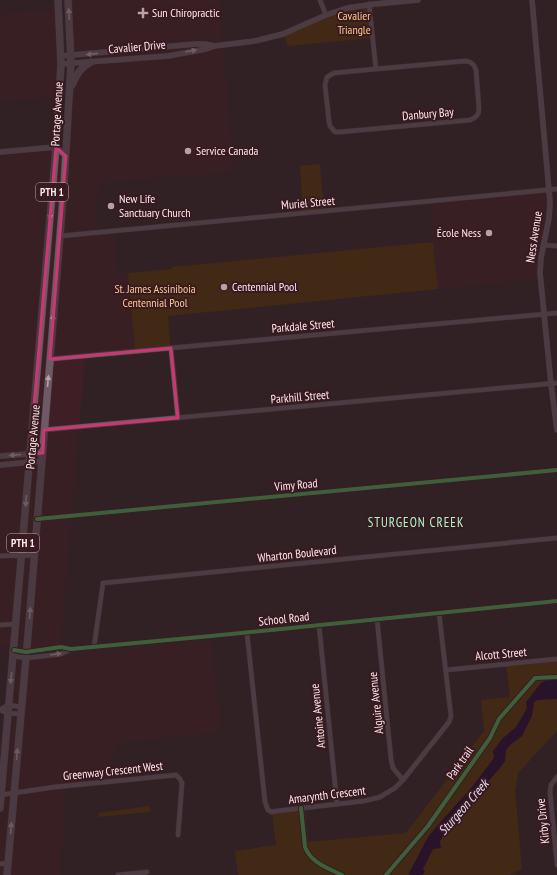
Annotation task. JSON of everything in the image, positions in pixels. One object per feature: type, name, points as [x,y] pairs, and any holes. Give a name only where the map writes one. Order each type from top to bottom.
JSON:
[{"type":"highway","name":"Portage Avenue","points":[[0,808],[56,147],[61,60],[58,0]]},
{"type":"highway","name":"Portage Avenue","points":[[7,875],[43,453],[66,156],[71,60],[68,0]]},
{"type":"highway","points":[[69,93],[79,71],[83,66],[91,62]]},
{"type":"highway","points":[[57,133],[66,148]]},
{"type":"street","points":[[320,0],[326,15]]},
{"type":"street","name":"Cavalier Drive","points":[[61,60],[91,62],[168,56],[206,49],[214,46],[255,41],[283,34],[326,15],[347,8],[373,3],[418,0]]},
{"type":"street","name":"Ness Avenue","points":[[532,0],[550,210],[540,258],[540,273],[544,314],[554,383],[557,430]]},
{"type":"street","points":[[373,3],[376,69]]},
{"type":"street","name":"Cavalier Drive","points":[[71,60],[196,44],[214,46]]},
{"type":"street","name":"Danbury Bay","points":[[465,61],[471,62],[476,70],[479,109],[478,114],[475,118],[470,120],[335,132],[330,126],[329,121],[325,85],[327,77],[334,73],[376,69],[465,61]]},
{"type":"street","points":[[0,152],[56,147],[66,156]]},
{"type":"street","name":"Muriel Street","points":[[60,236],[557,189]]},
{"type":"street","points":[[543,245],[557,246]]},
{"type":"street","name":"Parkdale Street","points":[[50,359],[557,313]]},
{"type":"street","points":[[171,348],[178,418]]},
{"type":"street","name":"Parkhill Street","points":[[44,430],[554,383]]},
{"type":"street","points":[[0,456],[43,453]]},
{"type":"street","points":[[0,465],[42,462]]},
{"type":"street","name":"Vimy Road","points":[[37,519],[557,470]]},
{"type":"street","name":"Wharton Boulevard","points":[[94,647],[103,583],[557,538]]},
{"type":"street","points":[[0,556],[34,555]]},
{"type":"street","name":"School Road","points":[[13,653],[26,655],[62,654],[71,649],[247,633],[557,601]]},
{"type":"street","name":"Amarynth Crescent","points":[[247,633],[266,807],[272,812],[364,801],[380,797],[396,788],[403,780],[449,722],[451,716],[439,613]]},
{"type":"street","name":"Alguire Avenue","points":[[378,619],[391,759],[393,768],[403,780]]},
{"type":"street","points":[[0,625],[16,624]]},
{"type":"street","name":"Antoine Avenue","points":[[319,625],[337,804]]},
{"type":"street","name":"Alcott Street","points":[[446,670],[557,659]]},
{"type":"street","points":[[8,709],[21,711]]},
{"type":"street","points":[[0,710],[8,709],[21,711]]},
{"type":"street","name":"Greenway Crescent West","points":[[14,793],[55,787],[176,775],[182,783],[178,836]]},
{"type":"street","name":"Kirby Drive","points":[[557,777],[551,785],[550,792],[557,865]]},
{"type":"street","points":[[0,795],[14,793]]},
{"type":"street","points":[[0,864],[8,863]]},
{"type":"street","points":[[118,875],[147,872]]},
{"type":"highlighted area","points":[[56,147],[66,156],[50,359],[171,348],[178,418],[44,430],[43,453],[30,454]]},
{"type":"shaded area","points":[[68,0],[219,0],[234,172],[99,183],[95,232],[113,231],[118,274],[128,273],[135,351],[85,356],[61,647],[71,649],[211,636],[221,732],[117,743],[116,756],[110,756],[108,782],[67,786],[62,850],[59,851],[61,875],[0,875],[0,737],[5,737],[14,645],[0,645],[0,152],[56,147],[66,156]]},
{"type":"shaded area","points":[[58,9],[59,92],[48,98],[0,102],[0,16],[5,16],[5,13]]},
{"type":"shaded area","name":"École Ness","points":[[549,190],[550,202],[540,279],[438,289],[429,201]]},
{"type":"green space","name":"Cavalier Triangle","points":[[369,4],[373,38],[288,46],[283,34],[337,11]]},
{"type":"green space","points":[[320,164],[324,211],[303,213],[300,166]]},
{"type":"green space","name":"St. James Assiniboia Centennial Pool","points":[[433,242],[438,289],[168,316],[171,348],[135,351],[128,273],[172,269],[172,267]]},
{"type":"green space","points":[[557,659],[557,731],[518,773],[515,791],[522,869],[509,875],[238,875],[235,851],[276,845],[272,812],[305,808],[308,842],[406,833],[484,731],[481,700],[510,697],[506,664]]},
{"type":"green space","points":[[150,806],[150,812],[98,817],[98,813]]},
{"type":"water","name":"Sturgeon Creek","points":[[557,679],[557,699],[538,700],[534,702],[532,716],[522,736],[506,750],[505,761],[500,768],[485,785],[481,793],[463,815],[443,835],[440,842],[441,848],[433,849],[423,869],[425,872],[422,875],[408,875],[428,837],[472,787],[494,758],[493,751],[502,739],[516,727],[527,708],[526,702],[541,683],[546,680]]},
{"type":"cycle path","points":[[37,519],[557,470]]},
{"type":"cycle path","points":[[14,650],[26,652],[61,647],[71,649],[557,601]]},
{"type":"cycle path","name":"Park trail","points":[[386,875],[428,826],[490,738],[499,719],[535,678],[557,677]]},
{"type":"cycle path","points":[[301,808],[305,847],[308,853],[320,864],[342,875]]},
{"type":"place","name":"Sun Chiropractic","points":[[143,13]]},
{"type":"place","name":"Service Canada","points":[[188,151]]},
{"type":"place","name":"New Life Sanctuary Church","points":[[111,206]]},
{"type":"place","name":"École Ness","points":[[489,233]]},
{"type":"place","name":"Centennial Pool","points":[[224,287]]},
{"type":"district","name":"STURGEON CREEK","points":[[416,522]]}]
